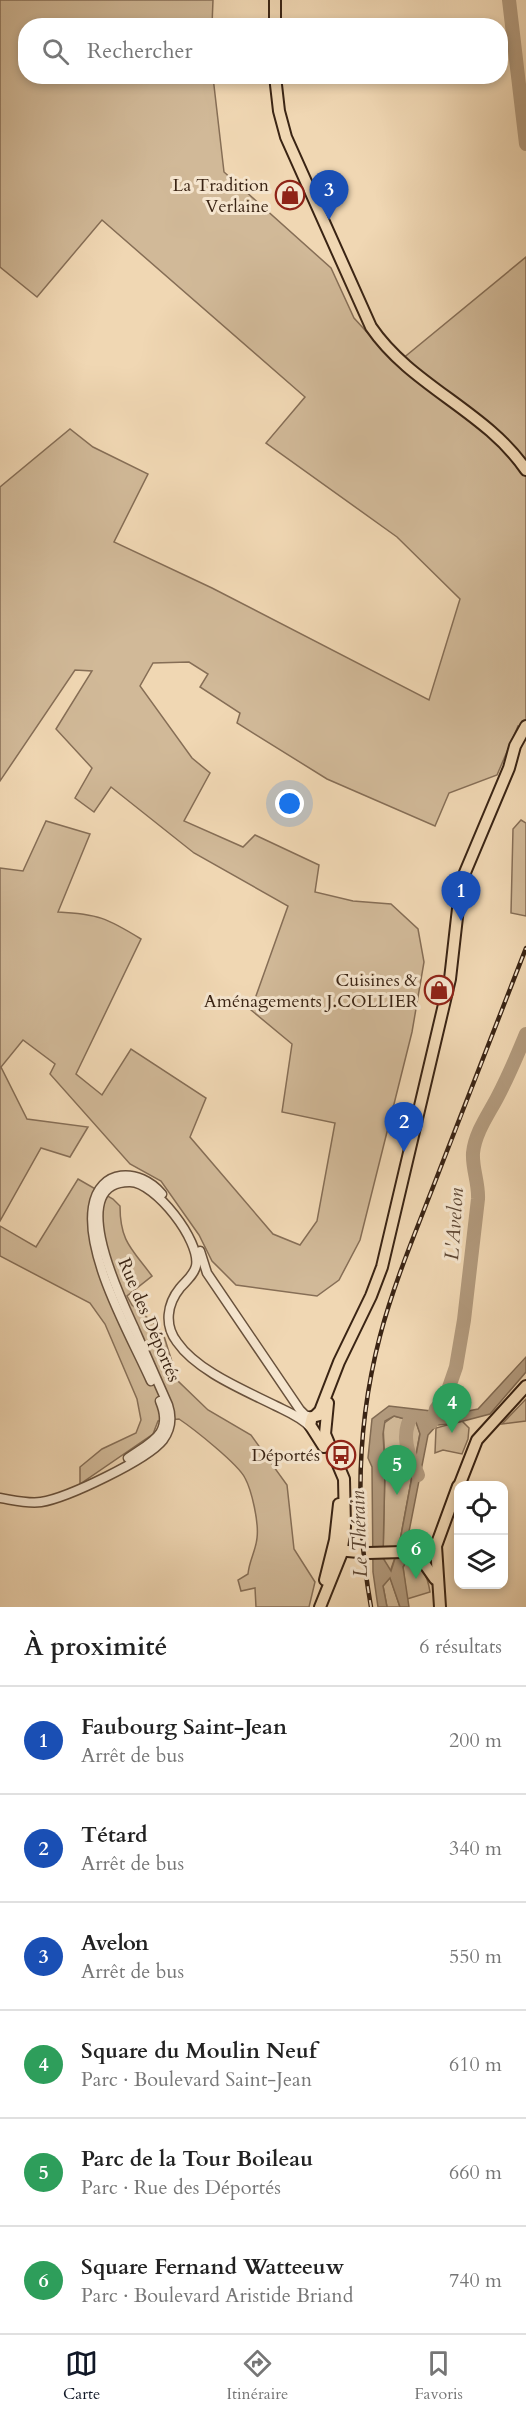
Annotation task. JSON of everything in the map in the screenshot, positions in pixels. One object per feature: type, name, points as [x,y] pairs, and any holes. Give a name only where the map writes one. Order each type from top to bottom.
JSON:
[{"type":"main road","points":[[275,0],[275,18]]},
{"type":"main road","points":[[275,84],[286,137],[368,322],[391,351],[497,436],[526,470]]},
{"type":"main road","points":[[314,1423],[372,1292],[384,1259],[450,980],[460,885],[502,779],[508,748],[526,719]]},
{"type":"main road","points":[[502,779],[509,768],[516,745],[526,726]]},
{"type":"main road","points":[[319,1607],[338,1550],[345,1484],[341,1469],[326,1437],[332,1379]]},
{"type":"main road","points":[[461,1481],[477,1440],[526,1386]]},
{"type":"main road","points":[[314,1423],[322,1416],[326,1424]]},
{"type":"main road","name":"Rue des Déportés","points":[[314,1423],[340,1479],[338,1550]]},
{"type":"main road","points":[[440,1607],[435,1551],[438,1537],[454,1498]]},
{"type":"main road","points":[[338,1550],[369,1553],[435,1551]]},
{"type":"main road","points":[[409,1552],[423,1561],[438,1586]]},
{"type":"street","name":"Rue des Déportés","points":[[93,1482],[156,1440],[164,1420],[162,1405],[106,1279],[98,1255],[93,1211],[95,1198],[103,1185],[116,1177],[137,1176],[154,1185],[194,1236],[207,1273],[300,1410],[314,1423]]},
{"type":"street","name":"Rue des Déportés","points":[[0,1498],[40,1502],[70,1493],[129,1464],[159,1444],[167,1434],[170,1424],[168,1405],[112,1279],[102,1248],[98,1220],[100,1205],[107,1191],[122,1183],[141,1184],[156,1195],[185,1230],[194,1248],[196,1261],[194,1270],[174,1297],[168,1314],[169,1324],[176,1341],[189,1355],[226,1381],[300,1419],[314,1423]]},
{"type":"shaded area","points":[[0,0],[213,0],[212,18],[18,18],[18,84],[214,84],[224,172],[331,268],[354,318],[396,364],[526,257],[526,730],[518,726],[497,775],[449,793],[435,826],[327,779],[237,723],[240,713],[200,687],[208,674],[189,662],[153,663],[140,686],[192,758],[210,773],[184,821],[243,847],[255,835],[319,865],[315,892],[353,901],[391,904],[418,929],[424,962],[412,1032],[360,1240],[339,1280],[317,1296],[236,1285],[212,1261],[199,1235],[161,1181],[130,1164],[50,1074],[55,1064],[23,1040],[1,1067],[27,1119],[88,1127],[70,1157],[41,1148],[0,1221],[0,868],[23,871],[46,821],[90,834],[58,912],[102,918],[141,939],[76,1074],[102,1095],[131,1049],[206,1098],[190,1137],[273,1234],[300,1245],[317,1221],[335,1123],[282,1112],[292,1044],[251,1010],[288,906],[194,853],[111,787],[94,812],[75,798],[92,768],[56,729],[92,671],[75,670],[0,781],[0,487],[70,429],[93,447],[148,474],[114,542],[212,588],[429,700],[460,599],[397,537],[266,443],[305,397],[102,220],[37,297],[0,267]]},
{"type":"shaded area","points":[[521,820],[526,823],[526,916],[511,913],[513,829]]},
{"type":"shaded area","points":[[78,1179],[113,1199],[120,1206],[122,1228],[128,1244],[152,1276],[127,1296],[132,1305],[154,1323],[164,1336],[178,1381],[208,1410],[251,1435],[287,1485],[294,1549],[315,1582],[309,1607],[256,1607],[255,1588],[241,1591],[238,1580],[248,1574],[257,1538],[256,1516],[248,1484],[241,1472],[225,1456],[179,1419],[158,1421],[153,1434],[80,1484],[80,1467],[102,1449],[136,1433],[141,1420],[137,1399],[105,1324],[90,1303],[0,1256],[0,1226],[36,1247]]},
{"type":"shaded area","points":[[526,1357],[526,1372],[490,1414],[452,1424],[437,1425],[428,1435],[404,1557],[409,1557],[403,1567],[409,1607],[400,1607],[390,1578],[383,1586],[387,1607],[378,1607],[373,1572],[372,1467],[368,1458],[372,1419],[389,1406],[440,1412],[443,1416],[478,1409]],"holes":[[[394,1416],[416,1422],[420,1434],[399,1546],[391,1571],[383,1558],[385,1467],[383,1434],[385,1421]]]},
{"type":"shaded area","points":[[526,1399],[526,1421],[502,1424]]},
{"type":"shaded area","points":[[394,1416],[416,1422],[420,1433],[399,1546],[390,1572],[383,1558],[385,1467],[383,1424]]},
{"type":"shaded area","points":[[462,1421],[469,1428],[468,1439],[462,1454],[443,1450],[435,1453],[436,1428]]},
{"type":"shaded area","points":[[409,1557],[418,1563],[424,1572],[430,1592],[407,1599],[403,1567]]},
{"type":"shaded area","points":[[390,1577],[400,1607],[387,1607],[383,1586]]},
{"type":"waterway","name":"L'Avelon","points":[[509,0],[526,144]]},
{"type":"waterway","name":"L'Avelon","points":[[432,1422],[436,1409],[446,1396],[456,1367],[464,1320],[478,1199],[473,1159],[474,1146],[526,1034]]},
{"type":"waterway","name":"Le Thérain","points":[[411,1417],[406,1439],[418,1475]]},
{"type":"railway","points":[[371,1607],[362,1539],[361,1471],[372,1369],[380,1336],[408,1252],[526,948]]},
{"type":"place","name":"La Tradition Verlaine","points":[[290,195]]},
{"type":"place","name":"Avelon","points":[[329,220]]},
{"type":"place","name":"Faubourg Saint-Jean","points":[[461,921]]},
{"type":"place","name":"Cuisines & Aménagements J.COLLIER","points":[[439,990]]},
{"type":"place","name":"Tétard","points":[[404,1152]]},
{"type":"place","name":"Square du Moulin Neuf","points":[[452,1433]]},
{"type":"place","name":"Déportés","points":[[341,1455]]},
{"type":"place","name":"Parc de la Tour Boileau","points":[[397,1495]]},
{"type":"place","name":"Square Fernand Watteeuw","points":[[416,1579]]}]
